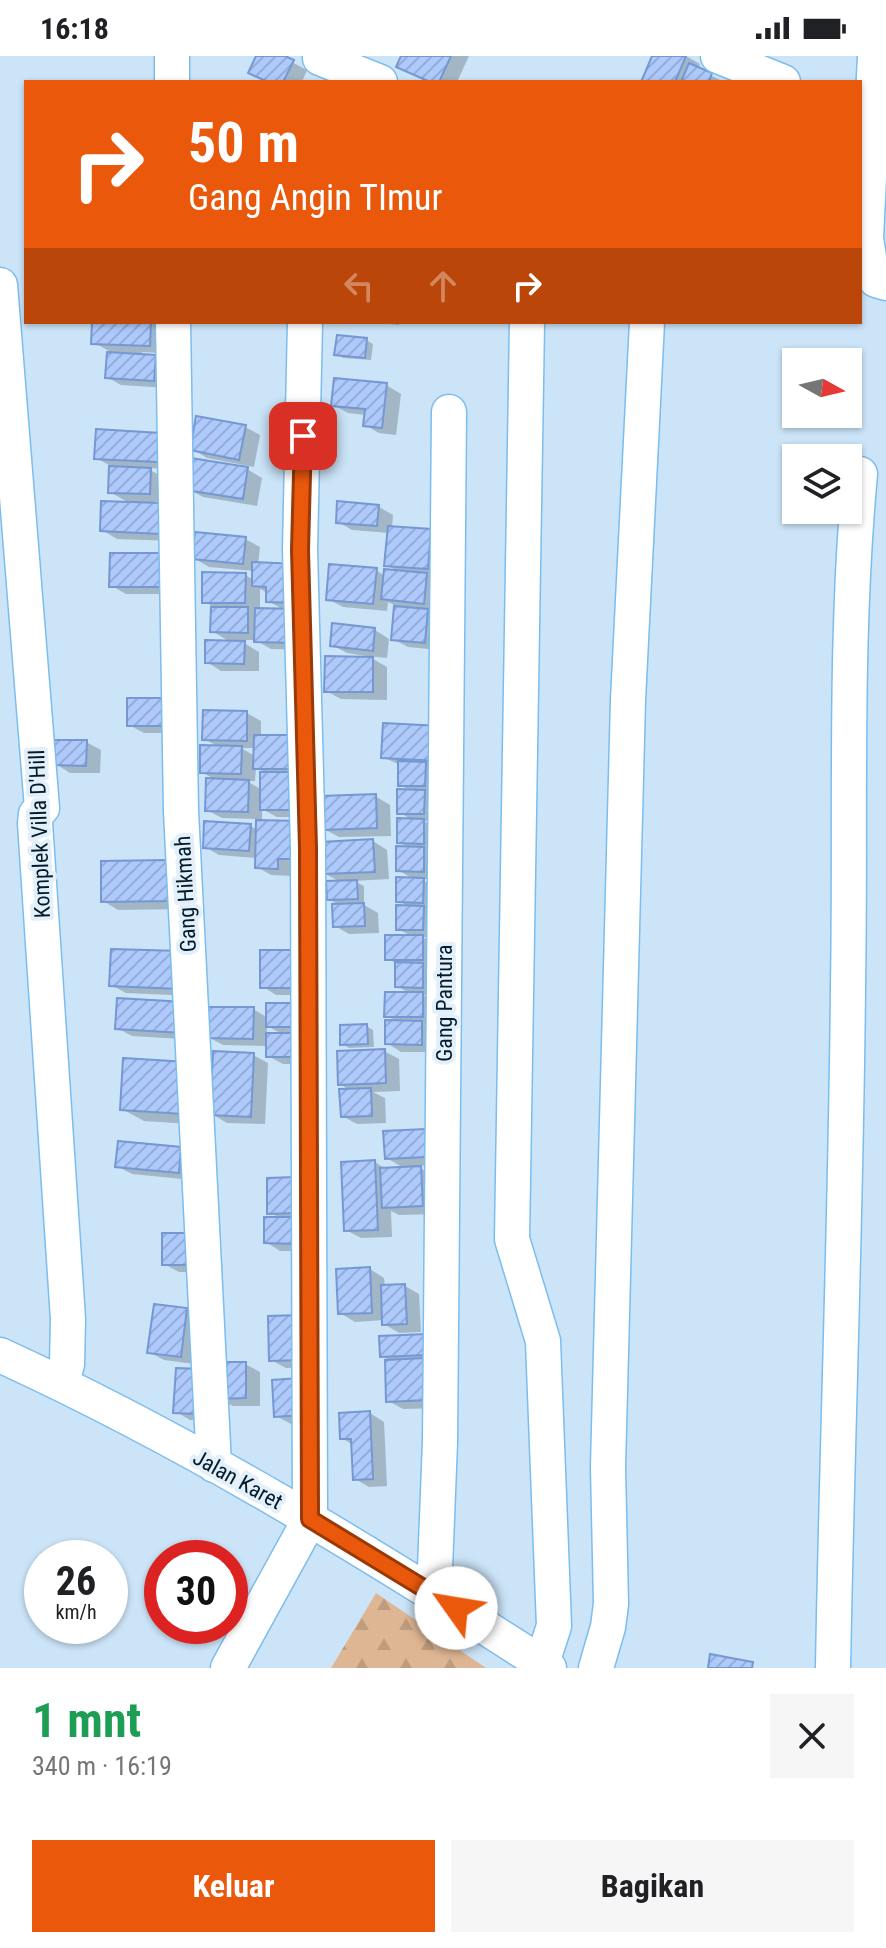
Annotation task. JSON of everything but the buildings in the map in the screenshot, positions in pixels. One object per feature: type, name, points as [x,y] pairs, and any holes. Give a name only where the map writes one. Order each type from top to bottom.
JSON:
[{"type":"street","points":[[172,56],[172,80]]},
{"type":"street","points":[[718,56],[778,80]]},
{"type":"street","points":[[874,278],[866,238],[872,156],[865,115],[875,56]]},
{"type":"street","points":[[318,65],[373,80]]},
{"type":"street","name":"Komplek Villa D'Hill","points":[[0,285],[42,808],[36,814],[35,823],[68,1319],[67,1364],[62,1383]]},
{"type":"street","name":"Gang Hikmah","points":[[173,324],[181,811],[214,1465]]},
{"type":"street","points":[[228,1668],[310,1519],[308,848],[300,550],[305,324]]},
{"type":"street","points":[[527,324],[512,1239],[543,1341],[554,1626],[545,1666]]},
{"type":"street","points":[[596,1668],[610,1617],[612,1589],[608,1467],[628,700],[647,324]]},
{"type":"street","name":"Gang Pantura","points":[[434,1594],[440,1442],[449,412]]},
{"type":"street","points":[[833,1668],[849,983],[849,695],[855,524]]},
{"type":"street","name":"Jalan Karet","points":[[0,1355],[62,1383],[310,1519],[545,1666]]},
{"type":"green space","points":[[376,1593],[486,1668],[331,1668]]},
{"type":"route","points":[[303,436],[300,550],[308,848],[310,1519],[456,1608]]}]
